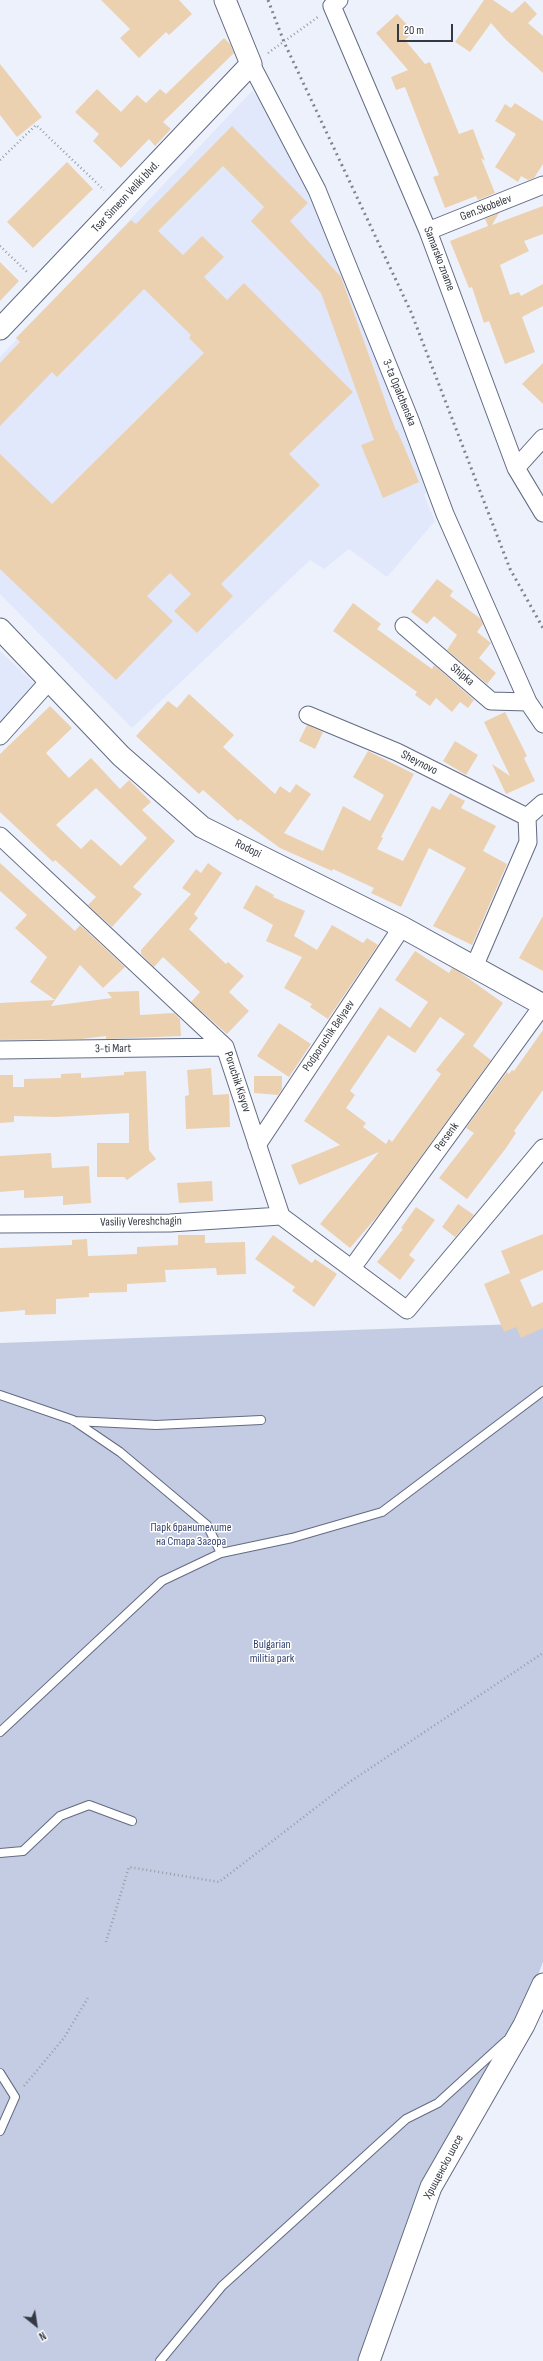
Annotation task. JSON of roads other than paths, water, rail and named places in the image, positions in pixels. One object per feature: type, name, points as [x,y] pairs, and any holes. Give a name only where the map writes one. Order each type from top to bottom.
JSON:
[{"type":"street","points":[[226,0],[251,64]]},
{"type":"street","name":"Samarsko zname","points":[[336,3],[428,230],[516,468],[543,513]]},
{"type":"street","name":"Tsar Simeon Veliki blvd.","points":[[0,329],[251,64]]},
{"type":"street","name":"3-ta Opalchenska","points":[[251,64],[317,190],[407,413],[445,514],[528,702],[543,724]]},
{"type":"street","name":"Gen.Skobelev","points":[[428,230],[543,186]]},
{"type":"street","points":[[516,468],[543,438]]},
{"type":"street","name":"Shipka","points":[[404,626],[491,700],[528,702]]},
{"type":"street","name":"Rodopi","points":[[0,629],[121,756],[202,827],[402,927],[543,1005]]},
{"type":"street","points":[[0,736],[50,680]]},
{"type":"street","name":"Sheynovo","points":[[308,715],[398,752],[527,817]]},
{"type":"street","points":[[474,967],[528,842],[527,817],[543,804]]},
{"type":"street","name":"Poruchik Kisyov","points":[[0,836],[226,1047],[281,1216]]},
{"type":"street","name":"Podporuchik Belyaev","points":[[257,1145],[402,927]]},
{"type":"street","name":"Persenk","points":[[352,1268],[543,1005]]},
{"type":"street","name":"3-ti Mart","points":[[0,1050],[226,1047]]},
{"type":"street","points":[[281,1216],[407,1310],[543,1148]]},
{"type":"street","name":"Vasiliy Vereshchagin","points":[[0,1224],[170,1223],[281,1216]]},
{"type":"street","name":"Хрищенско шосе","points":[[369,2361],[431,2187],[524,2025],[543,1984]]},
{"type":"lane","points":[[0,1732],[162,1581],[222,1553],[292,1538],[382,1512],[543,1391]]},
{"type":"lane","points":[[0,1395],[73,1420],[120,1452],[208,1525],[222,1553]]},
{"type":"lane","points":[[73,1420],[156,1425],[261,1420]]},
{"type":"lane","points":[[0,1853],[23,1851],[60,1816],[89,1805],[132,1821]]},
{"type":"lane","points":[[160,2361],[222,2286],[406,2119],[438,2103],[524,2025]]},
{"type":"lane","points":[[0,2073],[15,2097],[0,2131]]},
{"type":"railway","points":[[268,0],[284,42],[411,312],[510,569],[543,628]]},
{"type":"park label","name":"Парк бранителите на Стара Загора","points":[[191,1535]]},
{"type":"park label","name":"Bulgarian militia park","points":[[272,1652]]}]
